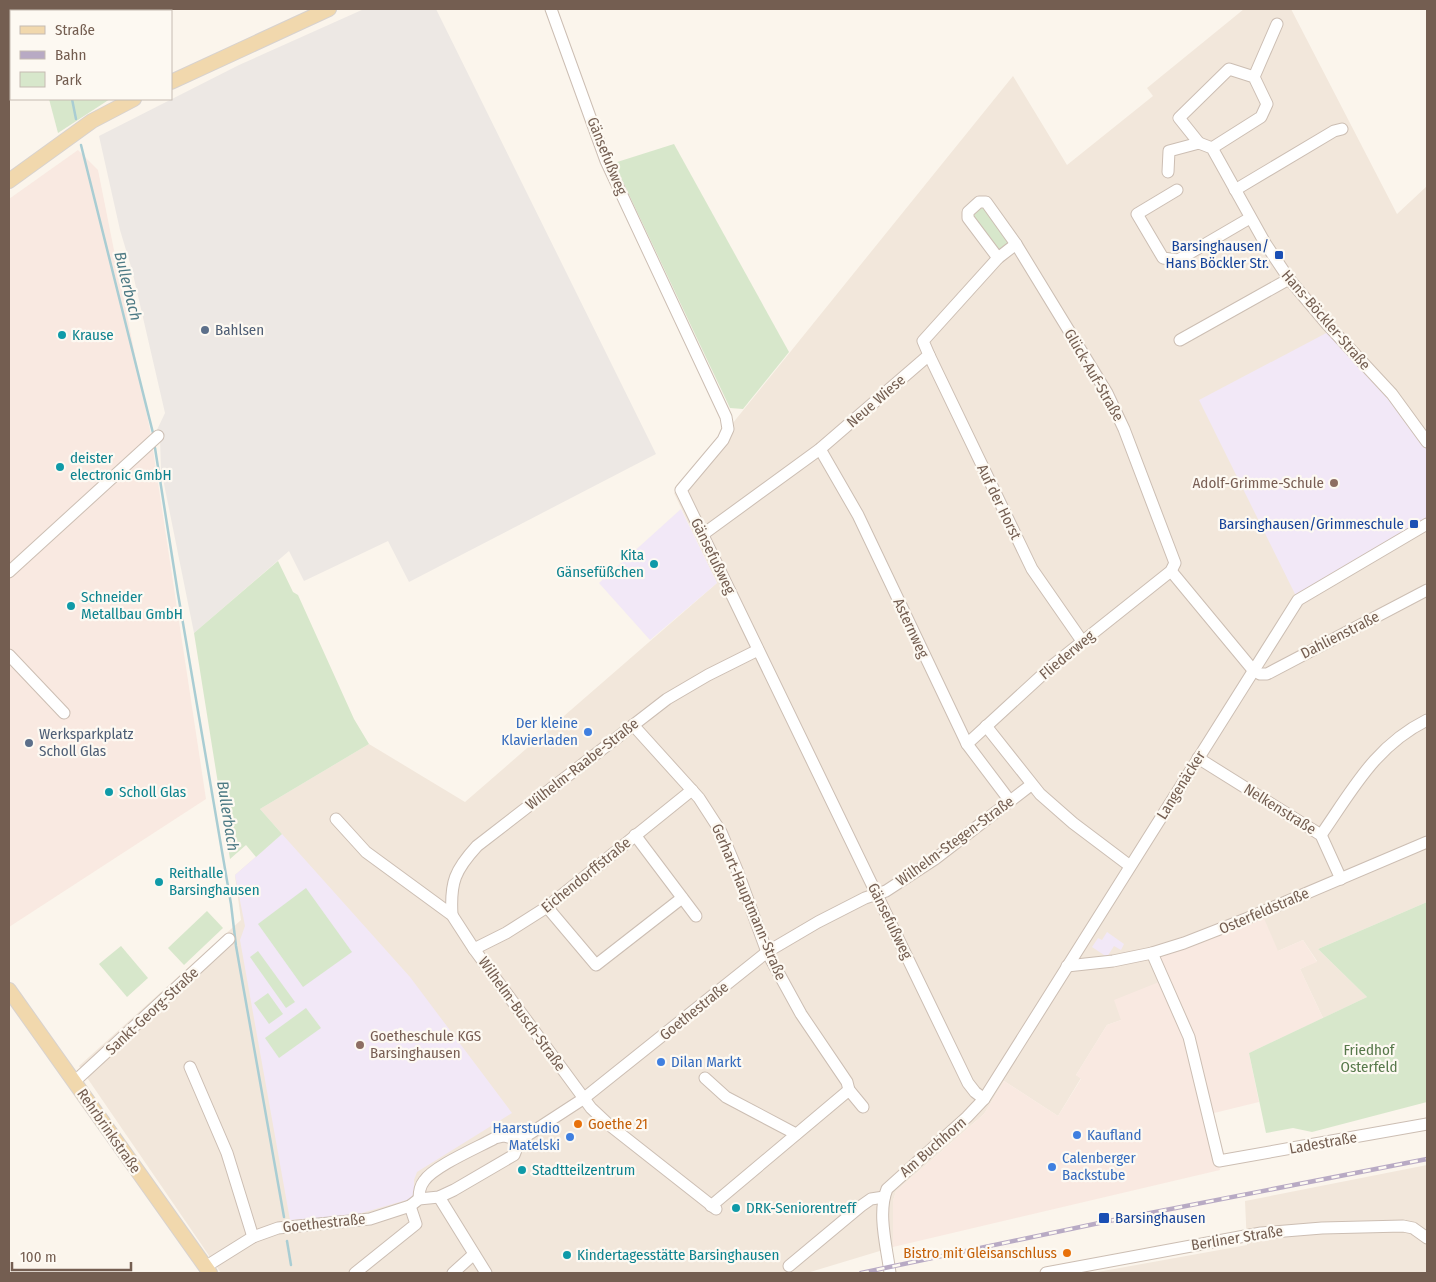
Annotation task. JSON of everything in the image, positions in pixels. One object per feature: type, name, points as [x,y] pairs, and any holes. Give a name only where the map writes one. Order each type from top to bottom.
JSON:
[{"type":"main road","points":[[172,82],[329,9]]},
{"type":"main road","points":[[9,181],[85,126],[132,100]]},
{"type":"main road","name":"Rehrbrinkstraße","points":[[9,990],[207,1270]]},
{"type":"street","name":"Gänsefußweg","points":[[551,9],[606,161],[726,417],[728,429],[723,440],[681,490],[968,1083],[975,1092],[984,1098]]},
{"type":"street","points":[[1254,77],[1277,24]]},
{"type":"street","points":[[1229,69],[1254,77],[1267,104],[1261,117],[1212,148],[1199,142],[1179,118],[1229,69]]},
{"type":"street","points":[[1235,190],[1334,131],[1342,129]]},
{"type":"street","points":[[1168,172],[1170,150],[1199,142]]},
{"type":"street","name":"Hans-Böckler-Straße","points":[[1212,148],[1250,218],[1289,279],[1326,323],[1392,394],[1427,442]]},
{"type":"street","points":[[1177,190],[1137,214],[1163,258],[1178,260],[1250,218]]},
{"type":"street","name":"Glück-Auf-Straße","points":[[998,258],[968,218],[968,212],[979,202],[986,202],[1016,244],[1107,393],[1124,429],[1175,563],[1171,570]]},
{"type":"street","points":[[929,355],[923,341],[998,258],[1016,244]]},
{"type":"street","points":[[1180,340],[1289,279]]},
{"type":"street","name":"Neue Wiese","points":[[702,535],[820,449],[929,355]]},
{"type":"street","name":"Auf der Horst","points":[[929,355],[1032,569],[1082,642]]},
{"type":"street","points":[[9,572],[158,436]]},
{"type":"street","name":"Asternweg","points":[[820,449],[858,515],[967,744],[1010,801]]},
{"type":"street","name":"Langenäcker","points":[[984,1098],[1298,600],[1427,524]]},
{"type":"street","points":[[1171,570],[1253,670]]},
{"type":"street","name":"Fliederweg","points":[[967,744],[1082,642],[1171,570]]},
{"type":"street","name":"Dahlienstraße","points":[[1253,670],[1260,674],[1267,674],[1427,590]]},
{"type":"street","name":"Wilhelm-Raabe-Straße","points":[[452,915],[451,894],[456,875],[477,846],[667,699],[708,674],[758,650]]},
{"type":"street","points":[[9,655],[64,713]]},
{"type":"street","points":[[1321,835],[1379,754],[1399,737],[1427,720]]},
{"type":"street","name":"Gerhart-Hauptmann-Straße","points":[[633,725],[699,798],[721,832],[767,952],[800,1014],[848,1082],[849,1090],[863,1107]]},
{"type":"street","points":[[986,726],[1031,784],[1073,823],[1130,866]]},
{"type":"street","name":"Nelkenstraße","points":[[1198,758],[1321,835],[1341,879]]},
{"type":"street","name":"Wilhelm-Stegen-Straße","points":[[877,894],[886,891],[935,859],[1031,784]]},
{"type":"street","name":"Eichendorffstraße","points":[[474,949],[506,933],[547,907],[692,790]]},
{"type":"street","name":"Wilhelm-Busch-Straße","points":[[336,819],[366,852],[452,915],[474,949],[583,1099],[608,1124],[714,1207],[796,1134]]},
{"type":"street","points":[[635,836],[696,916]]},
{"type":"street","name":"Osterfeldstraße","points":[[1067,966],[1112,961],[1152,953],[1209,934],[1427,842]]},
{"type":"street","name":"Goethestraße","points":[[207,1270],[253,1237],[278,1228],[370,1219],[415,1203],[439,1197],[454,1190],[514,1155],[520,1140],[583,1099],[767,952],[818,922],[877,894]]},
{"type":"street","points":[[547,907],[596,965],[682,898]]},
{"type":"street","name":"Sankt-Georg-Straße","points":[[74,1082],[229,939]]},
{"type":"street","points":[[1077,950],[1095,962]]},
{"type":"street","name":"Ladestraße","points":[[1152,953],[1189,1037],[1219,1161],[1427,1124]]},
{"type":"street","points":[[190,1067],[227,1153],[253,1237]]},
{"type":"street","points":[[705,1078],[726,1097],[796,1134],[849,1090]]},
{"type":"street","name":"Am Buchhorn","points":[[884,1196],[892,1182],[967,1117],[984,1098]]},
{"type":"street","points":[[355,1273],[416,1224],[415,1203],[420,1189],[430,1175],[496,1138],[504,1136],[520,1140]]},
{"type":"street","points":[[790,1266],[870,1199],[884,1196],[883,1217],[890,1273]]},
{"type":"street","points":[[439,1197],[486,1273]]},
{"type":"street","name":"Berliner Straße","points":[[1046,1273],[1238,1236],[1290,1230],[1403,1226],[1412,1228],[1427,1238]]},
{"type":"street","points":[[452,1273],[474,1254]]},
{"type":"shaded area","name":"Bahlsen","points":[[364,9],[436,9],[656,454],[409,582],[388,541],[304,581],[289,551],[194,633],[161,469],[160,440],[156,432],[165,413],[99,136],[239,65]]},
{"type":"shaded area","points":[[1244,9],[1291,9],[1397,214],[1427,186],[1427,902],[1318,949],[1367,997],[1323,1018],[1300,969],[1317,961],[1303,940],[1278,951],[1160,956],[1169,978],[1121,1020],[1107,1025],[1076,1075],[1081,1078],[1058,1116],[1004,1081],[984,1114],[896,1191],[893,1201],[893,1247],[807,1273],[221,1273],[79,1066],[241,920],[235,875],[282,834],[260,809],[369,744],[465,802],[717,583],[674,493],[728,429],[1013,76],[1067,165],[1153,96],[1147,88]]},
{"type":"shaded area","points":[[78,150],[98,170],[150,430],[206,799],[9,927],[9,199]]},
{"type":"shaded area","name":"Adolf-Grimme-Schule","points":[[1332,330],[1427,442],[1427,524],[1298,600],[1199,400]]},
{"type":"shaded area","points":[[681,509],[717,583],[650,640],[599,583]]},
{"type":"shaded area","name":"Goetheschule KGS Barsinghausen","points":[[282,834],[410,977],[512,1113],[417,1172],[414,1180],[414,1193],[410,1199],[355,1215],[290,1220],[240,940],[245,926],[235,875]]},
{"type":"shaded area","points":[[1263,916],[1278,951],[1303,940],[1317,962],[1300,969],[1323,1018],[1249,1053],[1259,1102],[1206,1115],[1220,1170],[893,1247],[893,1201],[896,1191],[984,1114],[1004,1081],[1058,1116],[1081,1079],[1076,1075],[1107,1025],[1121,1020],[1114,1000],[1169,978],[1159,955]]},
{"type":"shaded area","points":[[1107,932],[1124,944],[1121,950],[1114,946],[1107,957],[1092,947],[1098,938],[1102,940]]},
{"type":"shaded area","points":[[1427,1165],[1427,1273],[1092,1273],[1247,1245],[1245,1201]]},
{"type":"green space","points":[[49,100],[108,100],[58,133]]},
{"type":"green space","points":[[674,144],[789,352],[743,409],[730,408],[614,163]]},
{"type":"green space","points":[[979,202],[1016,244],[998,258],[968,218]]},
{"type":"green space","points":[[278,561],[293,592],[298,595],[354,719],[369,744],[260,809],[282,834],[256,857],[246,845],[230,859],[194,633]]},
{"type":"green space","points":[[306,888],[352,952],[303,987],[258,924]]},
{"type":"green space","name":"Friedhof Osterfeld","points":[[1427,902],[1427,1102],[1312,1132],[1293,1128],[1266,1133],[1249,1053],[1367,997],[1318,949]]},
{"type":"green space","points":[[207,911],[223,928],[184,965],[168,948]]},
{"type":"green space","points":[[121,946],[148,978],[127,997],[99,964]]},
{"type":"green space","points":[[258,951],[295,1002],[286,1008],[250,957]]},
{"type":"green space","points":[[268,993],[283,1014],[269,1024],[254,1003]]},
{"type":"green space","points":[[306,1008],[321,1028],[279,1058],[265,1038]]},
{"type":"waterway","name":"Bullerbach","points":[[72,100],[76,119]]},
{"type":"waterway","name":"Bullerbach","points":[[81,145],[153,433]]},
{"type":"waterway","name":"Bullerbach","points":[[155,448],[231,904],[236,946],[284,1217]]},
{"type":"waterway","name":"Bullerbach","points":[[287,1241],[291,1265]]},
{"type":"railway","points":[[861,1273],[1104,1222],[1427,1159]]},
{"type":"place","name":"Barsinghausen/ Hans Böckler Str.","points":[[1279,255]]},
{"type":"place","name":"Bahlsen","points":[[205,330]]},
{"type":"place","name":"Krause","points":[[62,335]]},
{"type":"place","name":"deister electronic GmbH","points":[[60,467]]},
{"type":"place","name":"Adolf-Grimme-Schule","points":[[1334,483]]},
{"type":"place","name":"Barsinghausen/Grimmeschule","points":[[1414,524]]},
{"type":"place","name":"Kita Gänsefüßchen","points":[[654,564]]},
{"type":"place","name":"Schneider Metallbau GmbH","points":[[71,606]]},
{"type":"place","name":"Der kleine Klavierladen","points":[[588,732]]},
{"type":"place","name":"Werksparkplatz Scholl Glas","points":[[29,743]]},
{"type":"place","name":"Scholl Glas","points":[[109,792]]},
{"type":"place","name":"Reithalle Barsinghausen","points":[[159,882]]},
{"type":"place","name":"Goetheschule KGS Barsinghausen","points":[[360,1045]]},
{"type":"place","name":"Dilan Markt","points":[[661,1062]]},
{"type":"place","name":"Goethe 21","points":[[578,1124]]},
{"type":"place","name":"Kaufland","points":[[1077,1135]]},
{"type":"place","name":"Haarstudio Matelski","points":[[570,1137]]},
{"type":"place","name":"Calenberger Backstube","points":[[1052,1167]]},
{"type":"place","name":"Stadtteilzentrum","points":[[522,1170]]},
{"type":"place","name":"DRK-Seniorentreff","points":[[736,1208]]},
{"type":"place","name":"Barsinghausen","points":[[1104,1218]]},
{"type":"place","name":"Bistro mit Gleisanschluss","points":[[1067,1253]]},
{"type":"place","name":"Kindertagesstätte Barsinghausen","points":[[567,1255]]}]
